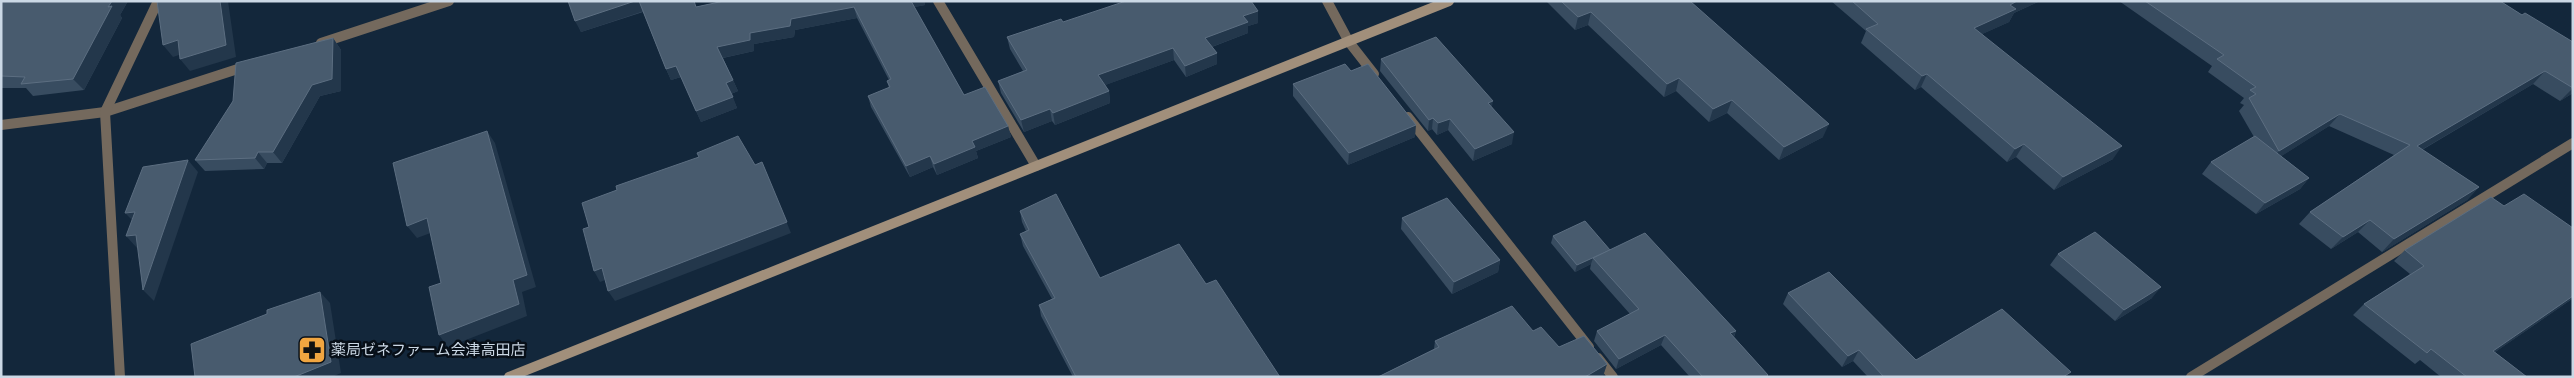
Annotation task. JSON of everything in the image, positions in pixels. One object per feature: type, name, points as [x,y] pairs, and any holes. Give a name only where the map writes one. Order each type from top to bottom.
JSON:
[{"type":"street","points":[[120,377],[105,112],[158,1]]},
{"type":"street","points":[[310,46],[449,1]]},
{"type":"street","points":[[938,1],[1036,166]]},
{"type":"street","points":[[1327,1],[1349,42],[1379,81]]},
{"type":"street","points":[[509,377],[1449,1]]},
{"type":"street","points":[[1,125],[105,112],[254,64]]},
{"type":"street","points":[[1404,112],[1613,377]]},
{"type":"street","points":[[2191,377],[2573,143]]},
{"type":"building","points":[[1,1],[112,1],[108,7],[112,6],[73,79],[21,84],[25,77],[1,76]]},
{"type":"building","points":[[157,1],[220,1],[226,45],[180,59],[178,40],[163,45]]},
{"type":"building","points":[[568,1],[635,1],[575,21]]},
{"type":"building","points":[[639,1],[694,1],[696,7],[724,1],[911,1],[964,95],[985,87],[1008,126],[972,141],[975,147],[934,164],[930,156],[906,166],[868,96],[890,87],[887,81],[891,79],[854,7],[791,19],[790,26],[750,33],[750,40],[717,47],[733,80],[726,83],[733,97],[696,111],[676,66],[666,69]]},
{"type":"building","points":[[1126,1],[1251,1],[1258,11],[1243,16],[1248,22],[1205,38],[1217,53],[1185,66],[1173,48],[1098,75],[1109,91],[1053,113],[1050,109],[1021,120],[998,81],[1027,70],[1007,37],[1061,19],[1063,22]]},
{"type":"building","points":[[1561,1],[1690,1],[1829,124],[1784,147],[1732,100],[1713,109],[1679,78],[1667,84],[1591,12],[1578,17]]},
{"type":"building","points":[[1852,1],[2017,1],[2010,5],[2016,9],[1974,28],[2122,146],[2063,177],[2024,144],[2015,149],[1927,74],[1922,76],[1866,29],[1878,24]]},
{"type":"building","points":[[2145,1],[2500,1],[2522,15],[2525,13],[2573,42],[2573,88],[2545,71],[2417,146],[2479,187],[2394,239],[2370,220],[2343,237],[2310,212],[2410,145],[2340,114],[2279,151],[2249,98],[2256,94],[2250,90],[2256,87],[2217,59],[2224,55]]},
{"type":"building","points":[[1436,37],[1493,101],[1488,103],[1514,132],[1475,149],[1450,119],[1438,123],[1433,118],[1429,120],[1381,59]]},
{"type":"building","points":[[333,38],[332,79],[312,85],[273,152],[258,152],[255,158],[195,160],[233,101],[236,63]]},
{"type":"building","points":[[1345,64],[1351,71],[1368,64],[1416,125],[1349,153],[1293,84]]},
{"type":"building","points":[[487,131],[527,275],[513,280],[519,304],[439,335],[429,287],[441,283],[427,218],[407,226],[393,163]]},
{"type":"building","points":[[738,136],[755,165],[762,162],[787,222],[608,291],[602,268],[594,271],[583,229],[589,227],[582,203],[617,190],[616,186],[699,157],[697,153]]},
{"type":"building","points":[[2255,136],[2309,178],[2265,203],[2211,162]]},
{"type":"building","points":[[188,160],[143,290],[136,235],[126,236],[135,212],[125,213],[143,167]]},
{"type":"building","points":[[1056,194],[1100,278],[1179,244],[1206,284],[1216,280],[1280,377],[1076,377],[1039,305],[1055,298],[1020,234],[1029,230],[1020,211]]},
{"type":"building","points":[[2524,194],[2573,228],[2573,296],[2493,351],[2527,377],[2467,377],[2431,349],[2427,353],[2364,304],[2424,266],[2405,250],[2491,197],[2504,206]]},
{"type":"building","points":[[1447,198],[1500,260],[1454,282],[1402,218]]},
{"type":"building","points":[[1585,221],[1610,250],[1577,265],[1553,236]]},
{"type":"building","points":[[2095,232],[2161,287],[2124,310],[2058,254]]},
{"type":"building","points":[[1645,233],[1736,331],[1730,333],[1768,375],[1766,377],[1703,377],[1665,335],[1619,359],[1597,331],[1639,309],[1593,258]]},
{"type":"building","points":[[1829,272],[1916,360],[2002,309],[2071,372],[2063,377],[1884,377],[1859,350],[1848,356],[1788,293]]},
{"type":"building","points":[[320,292],[331,362],[294,377],[195,377],[191,344],[267,314],[267,310]]},
{"type":"building","points":[[1512,306],[1533,331],[1541,327],[1559,347],[1584,336],[1607,364],[1585,377],[1378,377],[1439,347],[1435,341]]},
{"type":"place","name":"薬局ゼネファーム会津高田店","points":[[312,350]]}]
